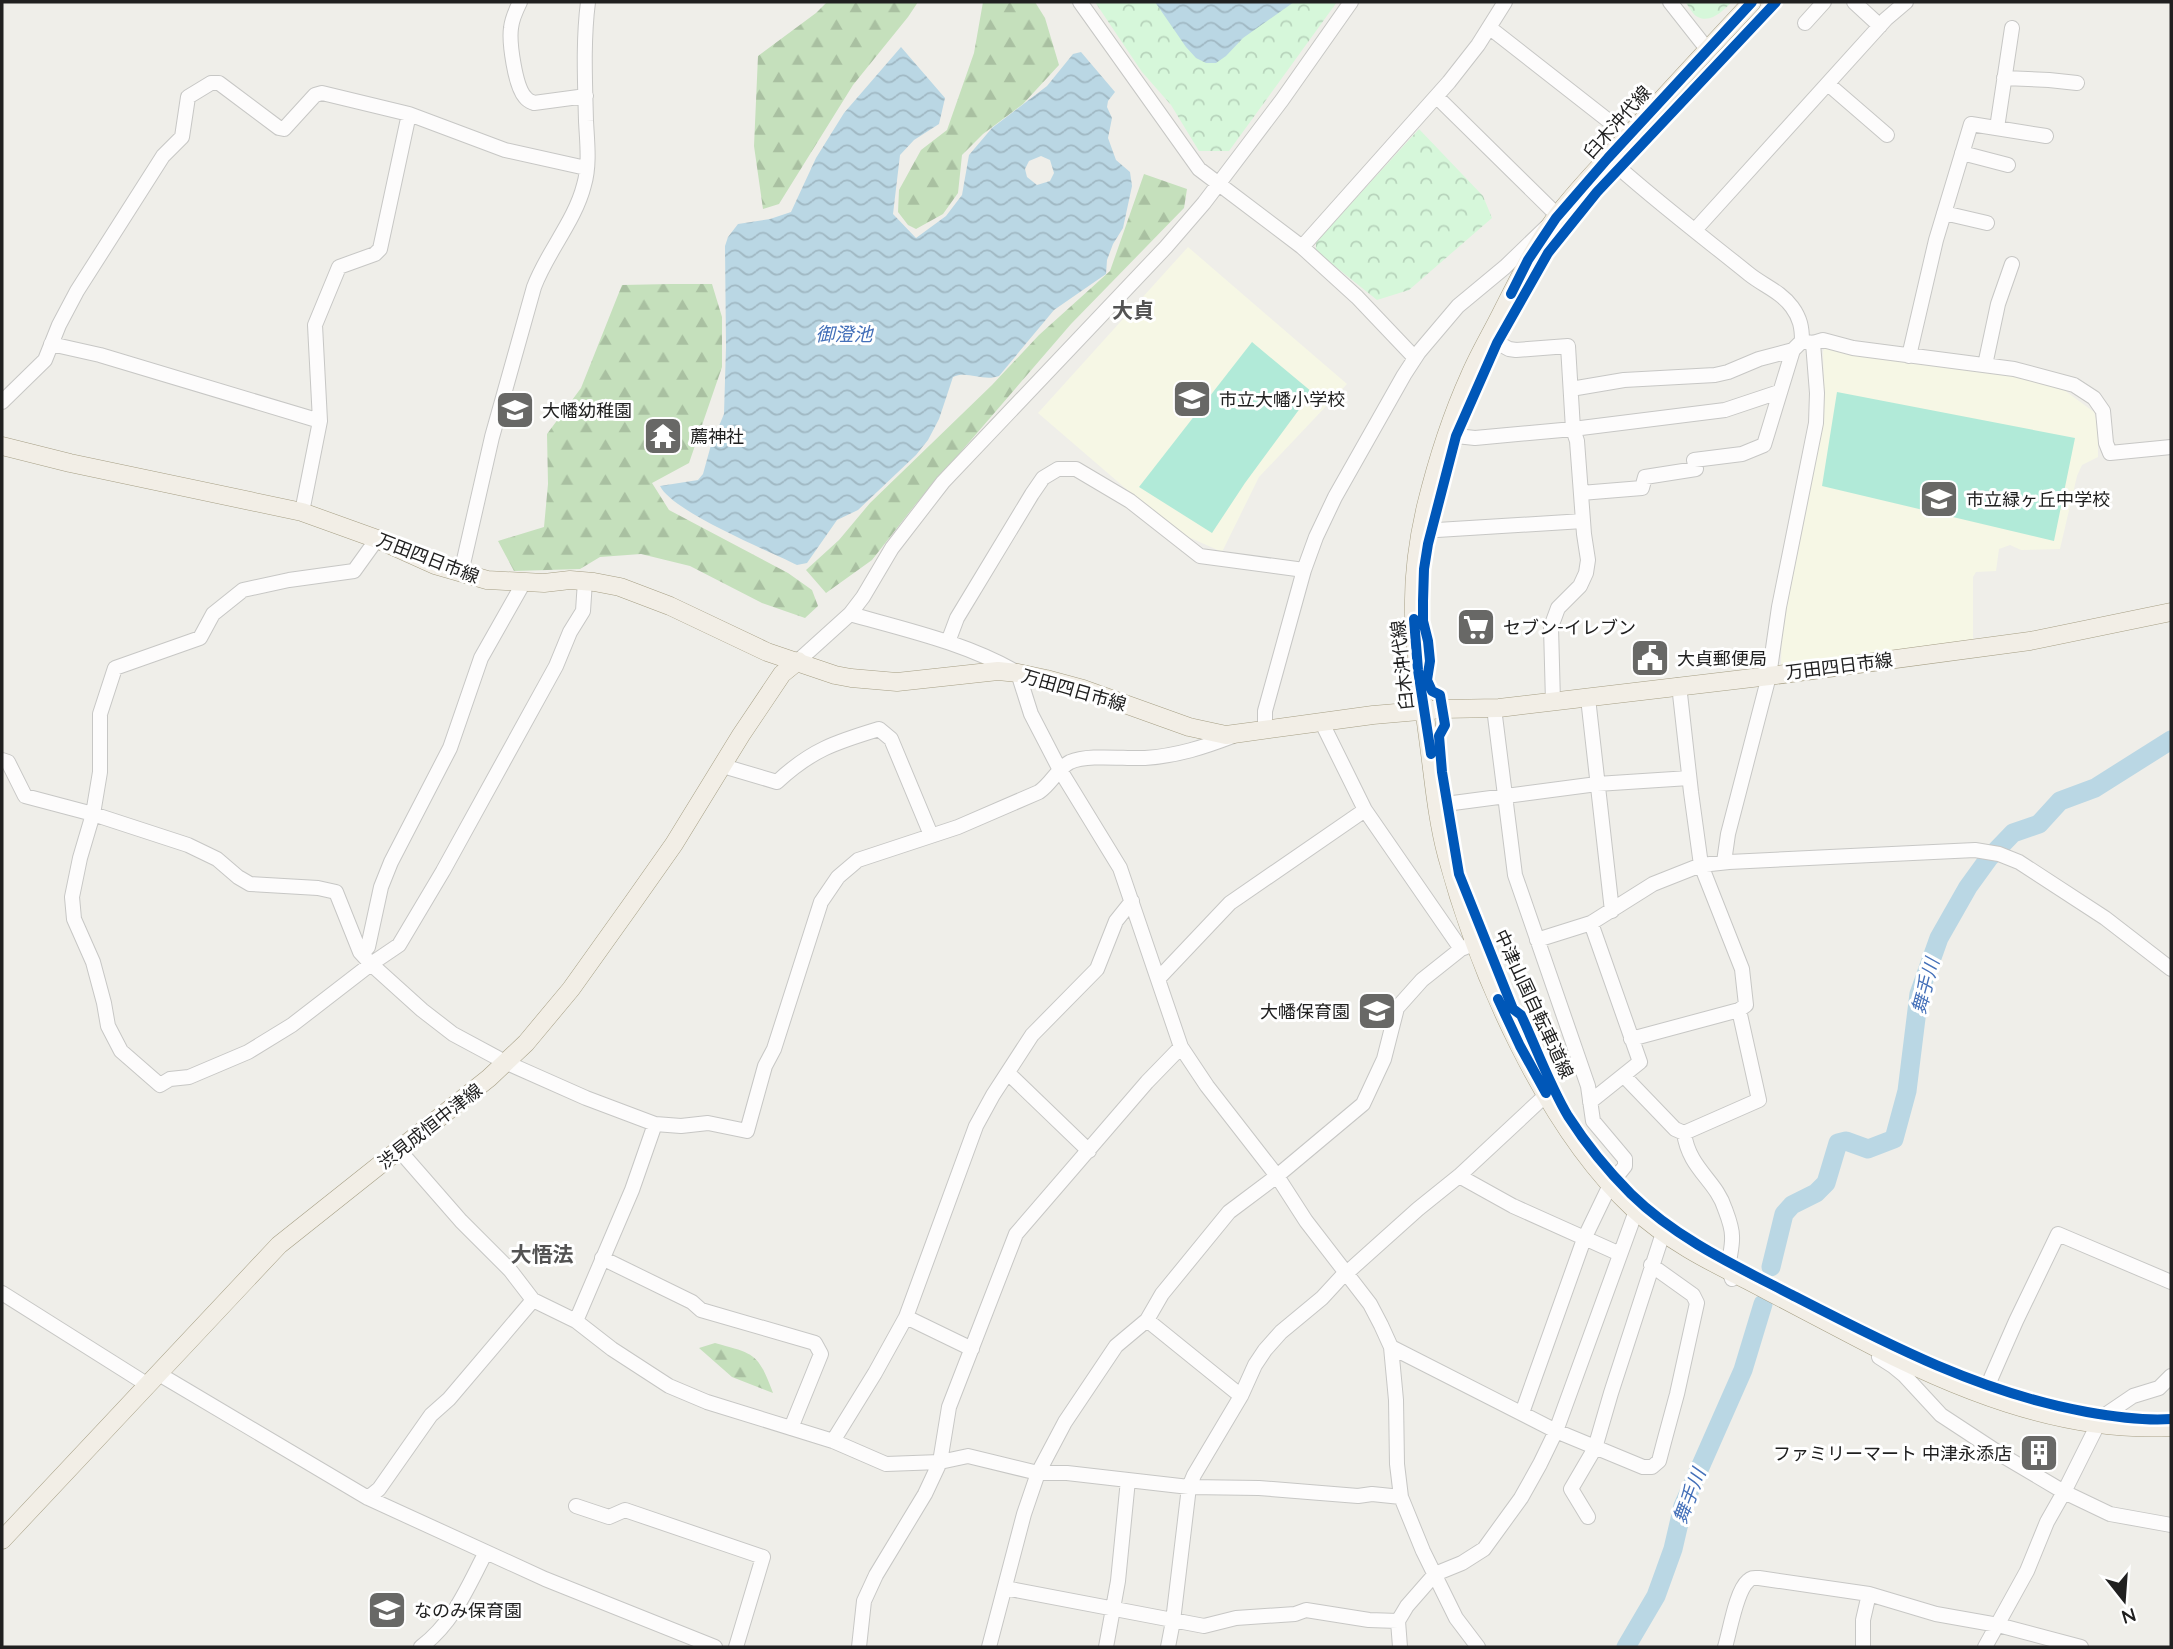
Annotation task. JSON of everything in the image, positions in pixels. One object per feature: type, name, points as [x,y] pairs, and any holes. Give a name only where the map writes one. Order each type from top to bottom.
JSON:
[{"type":"main road","name":"臼木沖代線","points":[[1752,2],[1608,158],[1558,216],[1528,260],[1470,373],[1429,493],[1418,553],[1414,614],[1438,805],[1446,854],[1465,915],[1468,946],[1562,1119],[1610,1185],[1663,1233],[1728,1271],[1890,1355],[1984,1394],[2050,1414],[2100,1423],[2148,1428],[2171,1427]]},
{"type":"main road","name":"万田四日市線","points":[[2,446],[302,512],[377,539],[435,565],[487,580],[585,581],[620,587],[670,606],[767,652],[835,675],[870,680],[919,680],[998,671],[1018,673],[1083,689],[1189,727],[1226,735],[1373,715],[1494,708],[1769,676],[2030,641],[2171,612]]},
{"type":"main road","name":"渋見成恒中津線","points":[[2,1540],[279,1245],[507,1063],[549,1018],[674,844],[782,674],[798,661]]},
{"type":"street","points":[[520,2],[511,26],[510,39],[522,94],[534,103],[586,96]]},
{"type":"street","points":[[461,573],[492,438],[534,287],[585,184],[584,35],[588,2]]},
{"type":"street","points":[[1080,2],[1199,169],[1302,247],[1357,298],[1415,358]]},
{"type":"street","points":[[798,661],[850,614],[892,548],[943,482],[1166,247],[1204,203],[1282,100],[1351,2]]},
{"type":"street","points":[[1302,247],[1437,97],[1490,28],[1505,2]]},
{"type":"street","points":[[1671,2],[1707,49]]},
{"type":"street","points":[[1805,23],[1824,2]]},
{"type":"street","points":[[1854,2],[1880,26]]},
{"type":"street","points":[[1695,230],[1880,26],[1906,2]]},
{"type":"street","points":[[1490,28],[1628,136]]},
{"type":"street","points":[[1997,128],[2012,28]]},
{"type":"street","points":[[2004,78],[2077,83]]},
{"type":"street","points":[[2,402],[45,359],[77,291],[163,156],[182,137],[188,97],[211,83],[219,83],[279,128],[284,129],[315,95],[322,93],[409,114],[505,149],[586,167]]},
{"type":"street","points":[[1828,84],[1886,135]]},
{"type":"street","points":[[1265,730],[1265,710],[1304,570],[1335,497],[1415,358],[1432,335],[1458,306],[1505,267],[1558,216],[1437,97]]},
{"type":"street","points":[[302,512],[320,421],[315,325],[339,268],[375,254],[380,249],[409,114]]},
{"type":"street","points":[[1909,356],[1944,213],[1971,124],[2046,136]]},
{"type":"street","points":[[1962,153],[2008,165]]},
{"type":"street","points":[[1608,158],[1633,182],[1754,278],[1776,290],[1792,307],[1802,325],[1803,345],[1817,393],[1816,423],[1779,607],[1769,676],[1728,834],[1724,862]]},
{"type":"street","points":[[1944,213],[1987,223]]},
{"type":"street","points":[[1985,365],[1998,303],[2012,264]]},
{"type":"street","points":[[1489,338],[1508,349],[1516,350],[1568,346],[1573,429],[1577,441],[1588,561],[1580,586],[1558,608],[1551,627],[1553,702]]},
{"type":"street","points":[[1571,389],[1624,380],[1715,375],[1824,340],[1853,348],[2014,369],[2074,384],[2094,398],[2103,411],[2106,443],[2110,453],[2171,447]]},
{"type":"street","points":[[51,344],[100,355],[320,421]]},
{"type":"street","points":[[1581,494],[1642,488],[1646,477],[1696,469],[1694,460],[1742,454],[1764,445],[1779,392],[1803,345]]},
{"type":"street","points":[[1447,435],[1475,438],[1725,410],[1779,392]]},
{"type":"street","points":[[948,642],[957,618],[1032,494],[1043,478],[1058,469],[1076,469],[1130,500],[1200,556],[1304,570]]},
{"type":"street","points":[[1421,531],[1583,521]]},
{"type":"street","points":[[377,539],[354,571],[243,590],[214,614],[200,638],[115,668],[100,714],[100,772],[93,814],[72,897],[74,919],[93,962],[108,1026],[121,1051],[155,1082],[189,1077],[248,1052],[292,1025],[366,959],[399,945],[556,666],[570,632],[583,611],[585,581]]},
{"type":"street","points":[[366,959],[381,887],[391,862],[450,748],[481,658],[523,582]]},
{"type":"street","points":[[850,614],[948,642],[984,655],[1018,673],[1031,714],[1060,770],[1120,868],[1181,1047],[1207,1086],[1277,1176],[1306,1221],[1370,1304],[1391,1347],[1401,1497],[1423,1551],[1456,1618],[1478,1647]]},
{"type":"street","points":[[1631,1039],[1739,1010],[1746,1005],[1742,969],[1701,865],[1679,685]]},
{"type":"street","points":[[1588,698],[1612,911]]},
{"type":"street","points":[[1494,708],[1515,876],[1588,1086],[1594,1121],[1625,1160],[1625,1166],[1610,1185],[1584,1239],[1522,1413]]},
{"type":"street","points":[[989,1647],[1024,1514],[1038,1473],[1065,1422],[1116,1346],[1147,1320],[1162,1294],[1224,1218],[1363,1104],[1384,1059],[1397,1008],[1422,980],[1468,946],[1365,810],[1322,723]]},
{"type":"street","points":[[723,766],[777,782],[813,753],[834,743],[879,729],[891,738],[932,835]]},
{"type":"street","points":[[2,760],[8,762],[25,796],[93,814],[188,845],[217,859],[250,884],[318,888],[337,892],[366,959],[453,1034],[507,1063],[586,1098],[655,1124],[681,1126],[708,1123],[747,1131],[765,1066],[774,1049],[821,902],[838,877],[858,860],[958,827],[1039,792],[1048,786],[1060,770],[1074,761],[1182,754],[1236,735]]},
{"type":"street","points":[[1438,805],[1597,784],[1689,778]]},
{"type":"street","points":[[1158,979],[1230,903],[1365,810]]},
{"type":"street","points":[[1537,940],[1591,923],[1653,884],[1701,865],[1975,850],[1999,854],[2019,862],[2085,905],[2171,969]]},
{"type":"street","points":[[833,1441],[906,1317],[976,1126],[1032,1035],[1097,969],[1116,921],[1132,901]]},
{"type":"street","points":[[1590,1102],[1640,1062],[1591,923]]},
{"type":"street","points":[[1623,1076],[1675,1129],[1684,1133],[1759,1100],[1739,1010]]},
{"type":"street","points":[[859,1647],[864,1601],[876,1575],[925,1494],[940,1462],[949,1407],[1016,1234],[1147,1082],[1181,1047]]},
{"type":"street","points":[[1007,1073],[1089,1151]]},
{"type":"street","points":[[1168,1647],[1189,1487],[1255,1366],[1280,1332],[1459,1176],[1547,1094]]},
{"type":"street","points":[[576,1321],[632,1190],[655,1124]]},
{"type":"street","points":[[1684,1133],[1693,1162],[1725,1206],[1732,1236],[1728,1271],[1736,1282],[1884,1359],[1904,1375],[1941,1415],[2064,1492],[2110,1514],[2171,1525]]},
{"type":"street","points":[[399,1150],[461,1221],[510,1270],[533,1300],[576,1321],[612,1349],[669,1386],[707,1402],[833,1441],[886,1464],[940,1462],[968,1456],[1038,1473],[1067,1473],[1189,1487],[1259,1488],[1401,1497]]},
{"type":"street","points":[[1459,1176],[1513,1206],[1620,1254]]},
{"type":"street","points":[[1400,1647],[1398,1621],[1407,1606],[1434,1574],[1462,1563],[1484,1549],[1521,1497],[1540,1464],[1556,1431],[1636,1211]]},
{"type":"street","points":[[1588,1517],[1571,1489],[1595,1448],[1663,1233]]},
{"type":"street","points":[[1984,1394],[2058,1234],[2171,1282]]},
{"type":"street","points":[[602,1258],[692,1302],[701,1310],[816,1343],[821,1354],[791,1428]]},
{"type":"street","points":[[1391,1347],[1556,1431],[1643,1467],[1652,1467],[1659,1461],[1697,1303],[1693,1295],[1651,1265]]},
{"type":"street","points":[[2,1293],[153,1380],[368,1498],[545,1579],[715,1647]]},
{"type":"street","points":[[368,1498],[379,1489],[431,1415],[449,1399],[533,1300]]},
{"type":"street","points":[[906,1317],[972,1349]]},
{"type":"street","points":[[1147,1320],[1241,1396]]},
{"type":"street","points":[[1985,1647],[2027,1571],[2047,1521],[2105,1415],[2133,1396],[2159,1388],[2171,1376]]},
{"type":"street","points":[[1106,1647],[1114,1609],[1128,1480]]},
{"type":"street","points":[[576,1506],[609,1517],[625,1510],[763,1557],[736,1647]]},
{"type":"street","points":[[421,1647],[440,1632],[455,1612],[486,1552]]},
{"type":"street","points":[[1726,1647],[1741,1594],[1747,1581],[1753,1578],[1868,1594],[1936,1614],[1998,1625],[2081,1647]]},
{"type":"street","points":[[1005,1588],[1204,1626],[1236,1618],[1295,1615],[1306,1610],[1369,1620],[1398,1621]]},
{"type":"street","points":[[1863,1647],[1863,1620],[1868,1594]]},
{"type":"shaded area","name":"市立大幡小学校","points":[[1188,247],[1347,384],[1259,477],[1222,552],[1175,531],[1038,413]]},
{"type":"shaded area","name":"市立緑ヶ丘中学校","points":[[1826,346],[2031,379],[2064,390],[2094,412],[2098,426],[2098,457],[2082,465],[2077,476],[2060,549],[2021,550],[2010,545],[1999,549],[1996,571],[1976,572],[1973,577],[1973,639],[1781,665],[1782,621],[1824,395],[1823,351]]},
{"type":"green space","points":[[827,2],[918,2],[853,85],[779,204],[763,209],[754,146],[758,56]]},
{"type":"green space","points":[[983,2],[1035,2],[1045,18],[1059,65],[1023,104],[983,134],[962,155],[958,193],[943,214],[916,229],[908,225],[898,212],[899,190],[921,150],[947,130],[974,53]]},
{"type":"green space","points":[[1095,2],[1337,2],[1229,151],[1199,151],[1171,105],[1142,72]]},
{"type":"green space","points":[[1685,2],[1732,2],[1707,19],[1696,16]]},
{"type":"green space","points":[[1419,129],[1483,196],[1492,218],[1409,290],[1377,300],[1316,251],[1316,242]]},
{"type":"green space","points":[[1144,174],[1187,189],[1184,208],[1071,324],[915,505],[872,560],[826,593],[806,570],[839,540],[870,503],[992,385],[1039,335],[1110,271]]},
{"type":"green space","points":[[712,284],[722,317],[722,367],[689,463],[652,483],[669,510],[788,573],[812,590],[818,606],[805,618],[762,603],[690,566],[641,554],[600,557],[580,569],[514,571],[498,541],[544,527],[548,484],[547,434],[581,388],[622,285]]},
{"type":"green space","points":[[1252,342],[1312,392],[1212,533],[1139,487]]},
{"type":"green space","points":[[1837,392],[2075,438],[2054,541],[1822,486]]},
{"type":"green space","points":[[715,1343],[753,1357],[763,1370],[773,1393],[732,1377],[699,1348]]},
{"type":"water","points":[[1155,2],[1294,2],[1243,38],[1216,63],[1206,63],[1196,58],[1186,47]]},
{"type":"water","name":"御澄池","points":[[901,47],[945,98],[939,124],[914,140],[900,155],[893,214],[916,238],[946,216],[962,195],[969,155],[992,128],[1047,86],[1073,54],[1081,52],[1115,92],[1107,107],[1112,118],[1108,138],[1116,160],[1130,172],[1132,186],[1123,228],[1107,260],[1106,274],[1054,310],[999,376],[953,377],[939,419],[916,455],[858,510],[837,520],[807,563],[797,565],[701,518],[668,496],[660,486],[698,480],[703,474],[724,414],[725,246],[728,237],[738,224],[770,219],[791,212],[816,158],[844,113]],"holes":[[[1041,156],[1050,160],[1054,173],[1050,181],[1037,185],[1027,177],[1025,169],[1029,161]]]},
{"type":"waterway","name":"舞手川","points":[[1771,1267],[1784,1214],[1792,1205],[1816,1193],[1826,1183],[1838,1143],[1846,1141],[1868,1149],[1894,1139],[1907,1091],[1919,994],[1939,938],[1968,887],[1989,858],[2013,833],[2039,824],[2060,801],[2095,788],[2171,740]]},
{"type":"waterway","name":"舞手川","points":[[1626,1647],[1656,1596],[1673,1549],[1683,1506],[1743,1370],[1763,1304]]},
{"type":"cycle path","points":[[1511,294],[1528,260],[1556,218],[1752,2]]},
{"type":"cycle path","name":"中津山国自転車道線","points":[[1776,2],[1597,192],[1548,253],[1497,343],[1456,436],[1428,544],[1424,569],[1423,621],[1430,661],[1427,680],[1432,691],[1440,695],[1445,725],[1439,736],[1442,772],[1459,874],[1513,1009],[1521,1015],[1568,1116],[1614,1176],[1668,1225],[1729,1262],[1828,1313],[1899,1349],[1972,1380],[2048,1404],[2087,1412],[2129,1418],[2171,1419]]},
{"type":"cycle path","points":[[1414,619],[1418,670],[1431,754]]},
{"type":"cycle path","points":[[1498,999],[1546,1093]]},
{"type":"place","name":"市立大幡小学校","points":[[1192,399]]},
{"type":"place","name":"大幡幼稚園","points":[[515,410]]},
{"type":"place","name":"薦神社","points":[[663,436]]},
{"type":"place","name":"市立緑ヶ丘中学校","points":[[1939,499]]},
{"type":"place","name":"セブン-イレブン","points":[[1476,627]]},
{"type":"place","name":"大貞郵便局","points":[[1650,658]]},
{"type":"place","name":"大幡保育園","points":[[1377,1011]]},
{"type":"place","name":"ファミリーマート 中津永添店","points":[[2039,1453]]},
{"type":"place","name":"なのみ保育園","points":[[387,1610]]},
{"type":"district","name":"大貞","points":[[1133,310]]},
{"type":"district","name":"大悟法","points":[[542,1254]]}]
